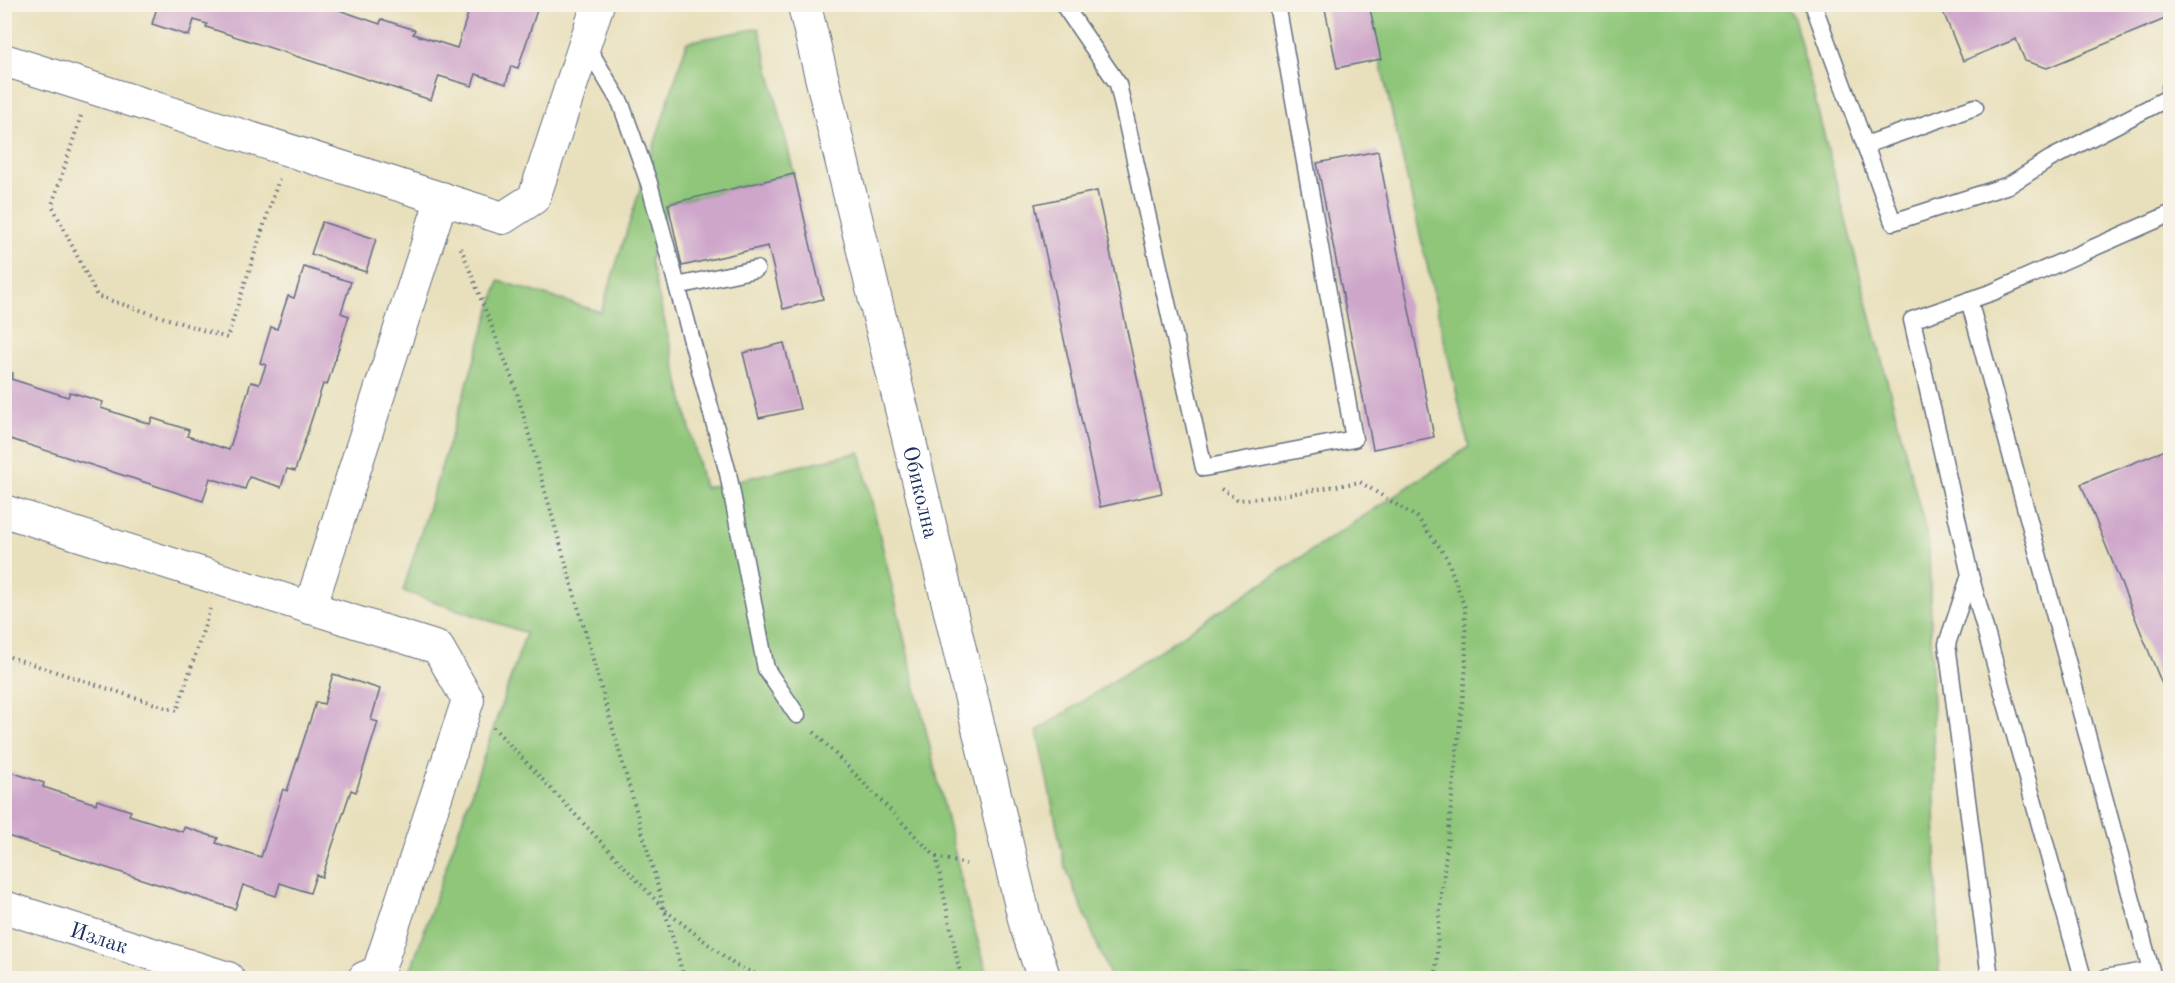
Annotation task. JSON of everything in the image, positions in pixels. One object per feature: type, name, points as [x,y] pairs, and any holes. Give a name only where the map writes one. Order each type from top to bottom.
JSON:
[{"type":"street","points":[[4,60],[503,218],[534,198],[598,4]]},
{"type":"street","name":"Обиколна","points":[[804,4],[1026,925],[1044,978]]},
{"type":"street","points":[[310,608],[442,198]]},
{"type":"street","points":[[4,511],[438,648],[468,700],[378,972],[364,978]]},
{"type":"street","name":"Излак","points":[[4,907],[172,970],[228,978]]},
{"type":"lane","points":[[1063,4],[1118,84],[1204,468],[1354,439],[1277,4]]},
{"type":"lane","points":[[1813,4],[1893,222],[2009,185],[2050,159],[2168,98],[2170,88]]},
{"type":"lane","points":[[585,43],[621,104],[649,183],[728,473],[766,669],[797,715]]},
{"type":"lane","points":[[1865,145],[1975,107]]},
{"type":"lane","points":[[2083,978],[1970,575],[1912,320],[1993,292],[2170,214]]},
{"type":"lane","points":[[677,286],[756,269]]},
{"type":"lane","points":[[1969,300],[2151,970],[2104,978]]},
{"type":"lane","points":[[1970,575],[1947,644],[1990,978]]},
{"type":"path","points":[[90,87],[52,205],[97,296],[216,335],[227,338],[288,150]]},
{"type":"path","points":[[442,198],[515,386],[684,978]]},
{"type":"path","points":[[1204,468],[1222,490],[1238,500],[1271,497],[1360,482],[1418,518],[1447,558],[1465,608],[1466,667],[1439,917],[1436,978]]},
{"type":"path","points":[[4,655],[177,711],[219,579]]},
{"type":"path","points":[[468,700],[665,910],[736,966],[766,978]]},
{"type":"path","points":[[797,715],[936,857],[966,864]]},
{"type":"path","points":[[936,857],[961,978]]},
{"type":"green space","points":[[1367,5],[1786,5],[1794,18],[1929,544],[1939,978],[1649,978],[1648,976],[1641,978],[1111,978],[1065,866],[1037,731],[1469,447]]},
{"type":"green space","points":[[759,28],[794,174],[668,204],[650,260],[704,488],[860,452],[968,908],[989,978],[408,978],[526,633],[403,591],[499,281],[601,312],[687,42]]},
{"type":"building","points":[[158,4],[328,4],[327,6],[380,24],[381,19],[415,30],[413,34],[457,48],[471,4],[539,4],[518,68],[511,66],[506,84],[476,74],[472,86],[439,76],[431,100],[206,27],[207,24],[194,20],[189,36],[152,24]]},
{"type":"building","points":[[1324,4],[1369,4],[1381,59],[1337,68]]},
{"type":"building","points":[[1940,4],[2170,4],[2170,17],[2047,68],[2025,61],[2016,39],[1963,61]]},
{"type":"building","points":[[1378,151],[1434,437],[1373,449],[1317,163]]},
{"type":"building","points":[[794,174],[823,299],[783,309],[768,246],[682,266],[668,204]]},
{"type":"building","points":[[1097,191],[1162,493],[1100,507],[1035,204]]},
{"type":"building","points":[[322,222],[376,239],[366,272],[311,254]]},
{"type":"building","points":[[304,267],[351,282],[341,313],[349,316],[327,385],[323,384],[295,471],[287,469],[281,487],[249,477],[245,489],[210,478],[203,501],[4,437],[4,371],[13,373],[11,379],[68,397],[70,392],[103,402],[101,408],[150,424],[152,418],[189,430],[187,436],[229,450],[251,382],[259,384],[266,365],[260,363],[271,327],[277,329],[288,296],[294,298]]},
{"type":"building","points":[[784,343],[800,409],[759,418],[743,353]]},
{"type":"building","points":[[2170,448],[2170,704],[2081,484]]},
{"type":"building","points":[[333,674],[380,689],[371,720],[378,722],[356,792],[351,790],[322,877],[316,875],[310,893],[280,883],[276,896],[243,885],[235,909],[4,835],[4,775],[10,776],[11,772],[44,783],[43,787],[96,804],[97,800],[131,811],[129,815],[183,832],[184,827],[218,838],[216,843],[261,857],[283,789],[287,791],[316,702],[324,704]]}]
